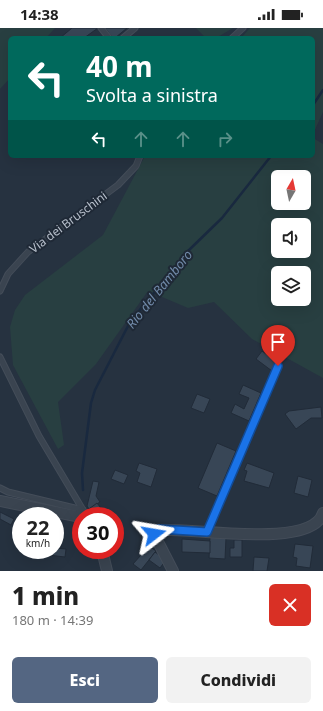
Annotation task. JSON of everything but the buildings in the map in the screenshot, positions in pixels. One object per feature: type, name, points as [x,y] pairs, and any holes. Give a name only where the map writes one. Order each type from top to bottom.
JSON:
[{"type":"street","points":[[0,501],[72,512]]},
{"type":"street","points":[[173,571],[154,534],[155,530],[259,536],[310,527],[322,517],[323,514]]},
{"type":"street","points":[[104,559],[107,571]]},
{"type":"lane","points":[[101,28],[107,36]]},
{"type":"lane","points":[[125,36],[135,28]]},
{"type":"lane","points":[[234,36],[243,28]]},
{"type":"lane","name":"Via dei Bruschini","points":[[0,291],[8,274],[28,252],[118,185],[136,166],[139,158]]},
{"type":"lane","points":[[0,357],[39,436],[80,507]]},
{"type":"lane","points":[[207,532],[278,366]]},
{"type":"lane","points":[[0,488],[8,492],[72,511]]},
{"type":"green space","points":[[0,28],[55,28],[48,36],[8,36],[8,80],[0,89]]},
{"type":"green space","points":[[196,28],[233,28],[219,36],[204,36]]},
{"type":"green space","points":[[250,28],[323,28],[323,112],[315,130],[315,36],[243,36]]},
{"type":"green space","points":[[315,139],[323,144],[323,378],[252,339],[214,302],[188,308],[148,291],[96,364],[58,402],[64,445],[58,449],[13,365],[10,327],[15,310],[25,295],[103,235],[144,158],[315,158]]},
{"type":"waterway","name":"Rio del Bamboro","points":[[315,102],[323,90]]},
{"type":"waterway","name":"Rio del Bamboro","points":[[83,490],[82,473],[91,403],[95,390],[129,324],[149,298],[164,283],[188,251],[222,218],[269,158]]},
{"type":"route","points":[[154,534],[155,530],[159,529],[207,532],[278,366]]}]
